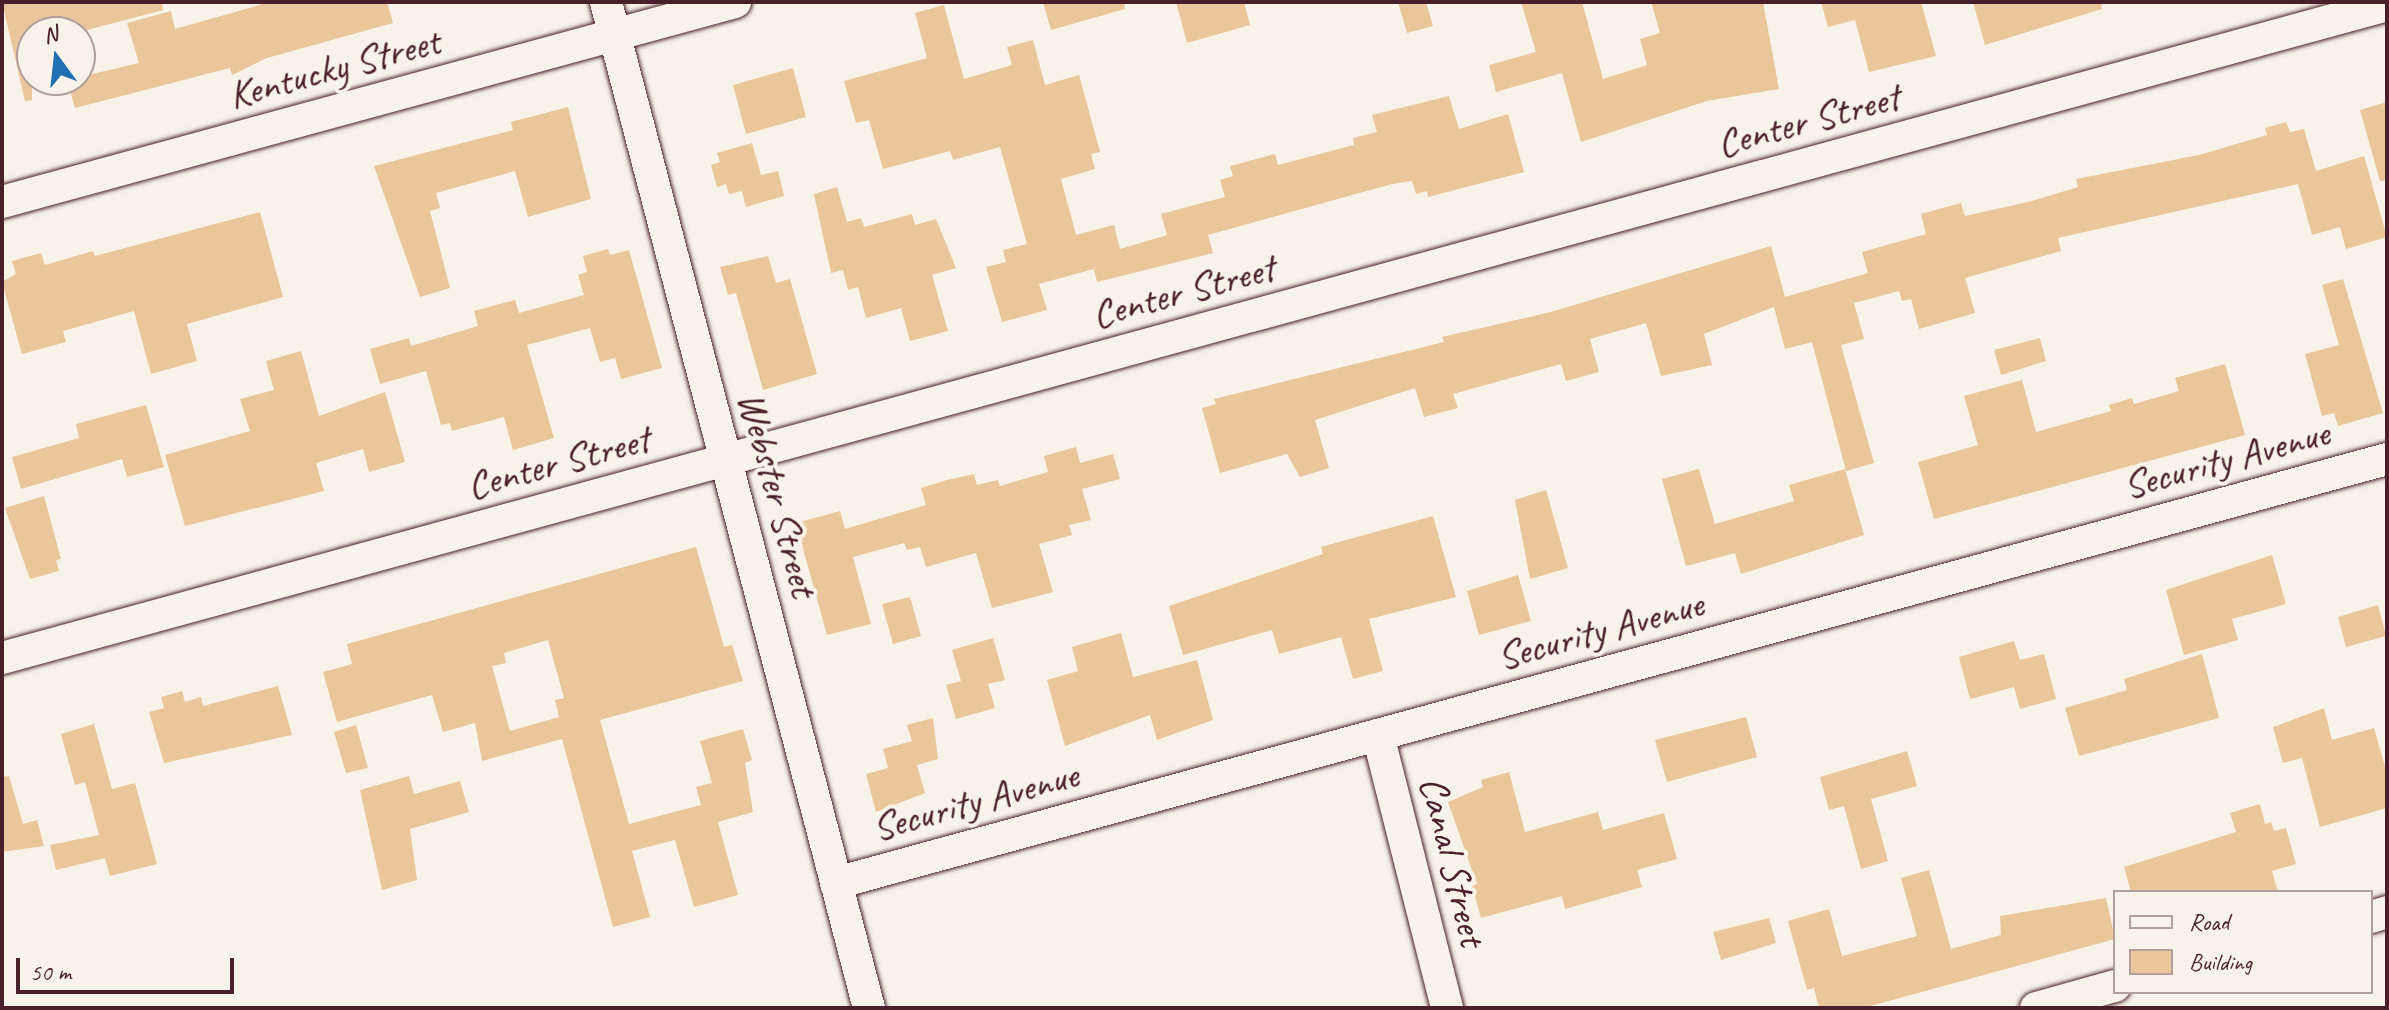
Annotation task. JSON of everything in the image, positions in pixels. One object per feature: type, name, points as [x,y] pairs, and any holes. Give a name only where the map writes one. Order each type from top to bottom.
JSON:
[{"type":"street","name":"Webster Street","points":[[606,2],[869,1008]]},
{"type":"street","name":"Kentucky Street","points":[[2,202],[735,2]]},
{"type":"street","name":"Center Street","points":[[2,658],[2387,5]]},
{"type":"street","name":"Security Avenue","points":[[836,883],[2387,459]]},
{"type":"street","name":"Canal Street","points":[[1378,735],[1447,1008]]},
{"type":"street","points":[[2036,1008],[2113,987]]},
{"type":"building","points":[[2,2],[162,2],[163,10],[96,28],[96,16],[16,16],[16,62]]},
{"type":"building","points":[[270,2],[387,2],[393,23],[267,58],[232,75],[230,68],[75,108],[72,96],[96,96],[96,73],[139,63],[127,23],[171,11],[175,29]]},
{"type":"building","points":[[1043,2],[1124,2],[1125,9],[1051,30]]},
{"type":"building","points":[[1176,2],[1244,2],[1250,25],[1187,43]]},
{"type":"building","points":[[1398,2],[1426,2],[1433,26],[1407,33]]},
{"type":"building","points":[[1521,2],[1582,2],[1603,79],[1647,65],[1640,39],[1660,33],[1651,2],[1763,2],[1779,89],[1707,101],[1581,142],[1562,73],[1496,92],[1489,65],[1536,52]]},
{"type":"building","points":[[1821,2],[1921,2],[1936,56],[1869,72],[1855,20],[1828,27]]},
{"type":"building","points":[[1973,2],[2101,2],[2102,9],[1985,45]]},
{"type":"building","points":[[944,5],[964,79],[1012,65],[1007,47],[1033,40],[1045,85],[1079,75],[1100,152],[1091,154],[1095,169],[1061,179],[1076,235],[1114,225],[1120,249],[1167,235],[1161,214],[1225,197],[1220,180],[1233,176],[1230,166],[1275,154],[1278,165],[1354,145],[1353,138],[1377,132],[1372,115],[1449,96],[1459,129],[1508,114],[1524,172],[1428,197],[1427,191],[1416,194],[1412,181],[1392,184],[1208,235],[1213,253],[1097,282],[1094,269],[1039,284],[1047,310],[1002,322],[986,267],[1006,262],[1003,250],[1027,244],[1000,147],[953,160],[950,151],[883,169],[869,120],[856,123],[844,81],[927,58],[915,13]]},
{"type":"building","points":[[793,68],[806,117],[746,134],[733,85]]},
{"type":"building","points":[[2387,102],[2387,180],[2380,181],[2360,110]]},
{"type":"building","points":[[568,107],[591,199],[528,217],[515,171],[436,193],[440,208],[430,211],[450,288],[420,297],[374,166],[513,130],[511,122]]},
{"type":"building","points":[[2286,122],[2290,132],[2304,129],[2316,171],[2364,156],[2387,237],[2346,249],[2340,227],[2312,235],[2298,184],[2058,238],[2061,251],[1965,278],[1975,313],[1919,329],[1911,299],[1902,301],[1899,291],[1854,303],[1864,339],[1841,345],[1874,463],[1846,471],[1812,342],[1785,349],[1774,307],[1704,334],[1712,365],[1661,376],[1646,323],[1590,339],[1599,372],[1566,381],[1561,364],[1453,394],[1458,408],[1424,417],[1415,388],[1315,420],[1329,468],[1300,477],[1287,454],[1220,473],[1202,408],[1216,404],[1214,399],[1444,342],[1442,337],[1551,312],[1771,246],[1785,297],[1868,273],[1862,252],[1926,234],[1921,214],[1961,203],[1965,216],[2032,201],[2078,187],[2076,179],[2199,155],[2267,135],[2265,128]]},
{"type":"building","points":[[752,143],[761,175],[778,171],[784,196],[746,207],[742,191],[729,194],[726,184],[717,187],[711,165],[720,162],[717,153]]},
{"type":"building","points":[[837,187],[847,222],[861,218],[864,227],[912,214],[915,225],[936,219],[956,268],[932,275],[948,331],[910,341],[901,308],[866,318],[858,287],[848,290],[843,270],[831,273],[814,194]]},
{"type":"building","points":[[260,212],[283,297],[187,324],[197,361],[151,374],[134,311],[63,331],[66,342],[22,354],[2,282],[16,274],[12,261],[41,253],[45,265],[93,251],[95,256]]},
{"type":"building","points":[[608,249],[610,255],[629,250],[662,368],[621,379],[615,358],[600,362],[590,328],[527,345],[554,438],[513,450],[504,417],[452,431],[450,423],[441,425],[426,371],[380,384],[370,349],[409,338],[411,346],[478,326],[474,311],[515,300],[519,313],[584,295],[578,275],[587,272],[583,256]]},
{"type":"building","points":[[768,256],[776,283],[790,279],[817,374],[763,390],[736,293],[728,295],[720,267]]},
{"type":"building","points":[[2343,279],[2383,413],[2338,426],[2334,413],[2322,416],[2305,354],[2339,345],[2322,285]]},
{"type":"building","points":[[2040,338],[2046,361],[2001,375],[1994,350]]},
{"type":"building","points":[[301,351],[319,416],[385,392],[405,462],[369,472],[363,449],[316,463],[324,491],[185,526],[165,455],[250,431],[240,399],[274,390],[266,361]]},
{"type":"building","points":[[2225,364],[2245,435],[1934,519],[1918,462],[1978,445],[1964,396],[2022,380],[2036,432],[2111,411],[2109,405],[2132,398],[2134,404],[2179,391],[2175,378]]},
{"type":"building","points":[[146,405],[164,467],[127,477],[122,459],[21,489],[12,457],[79,438],[76,424]]},
{"type":"building","points":[[1076,447],[1080,463],[1113,454],[1120,479],[1082,489],[1091,520],[1069,525],[1072,535],[1039,544],[1053,592],[992,608],[976,553],[926,567],[920,547],[907,550],[904,543],[853,557],[871,624],[827,635],[796,523],[840,511],[845,529],[926,505],[921,488],[947,480],[974,474],[977,485],[998,480],[1000,486],[1048,472],[1044,456]]},
{"type":"building","points":[[1699,469],[1715,524],[1794,501],[1789,485],[1845,469],[1864,535],[1741,574],[1735,553],[1686,566],[1662,479]]},
{"type":"building","points":[[1546,490],[1568,568],[1530,579],[1515,500]]},
{"type":"building","points":[[44,496],[61,559],[56,560],[59,571],[30,579],[5,508]]},
{"type":"building","points":[[1433,516],[1456,597],[1369,619],[1383,671],[1353,679],[1341,637],[1279,654],[1272,630],[1183,655],[1169,606],[1323,554],[1321,547]]},
{"type":"building","points":[[696,547],[724,647],[732,645],[743,681],[600,720],[629,824],[701,805],[696,787],[712,783],[700,741],[743,729],[752,760],[745,763],[753,812],[718,822],[738,895],[694,907],[675,840],[632,851],[650,917],[613,927],[562,739],[482,761],[475,723],[443,732],[432,695],[337,722],[323,672],[352,664],[347,644]],"holes":[[[548,640],[564,698],[555,700],[559,717],[510,731],[492,666],[506,663],[504,653]]]},
{"type":"building","points":[[2272,555],[2286,604],[2232,619],[2238,640],[2184,655],[2166,590]]},
{"type":"building","points":[[1518,575],[1531,621],[1479,635],[1467,591]]},
{"type":"building","points":[[910,597],[921,636],[893,644],[882,604]]},
{"type":"building","points":[[2378,605],[2386,636],[2346,647],[2338,617]]},
{"type":"building","points":[[1121,633],[1133,677],[1197,660],[1213,720],[1157,740],[1150,715],[1065,746],[1047,680],[1078,671],[1072,647]]},
{"type":"building","points":[[993,638],[1005,680],[988,684],[995,708],[956,719],[946,685],[961,681],[952,650]]},
{"type":"building","points":[[2014,641],[2020,660],[2044,654],[2056,699],[2020,709],[2014,687],[1970,699],[1959,657]]},
{"type":"building","points":[[2202,654],[2219,718],[2079,756],[2065,708],[2127,690],[2124,679]]},
{"type":"building","points":[[278,686],[292,735],[164,763],[149,712],[164,708],[161,697],[182,691],[185,702],[201,697],[203,706]]},
{"type":"building","points":[[2324,708],[2332,740],[2374,728],[2387,774],[2387,808],[2320,827],[2302,758],[2283,763],[2273,727]]},
{"type":"building","points":[[1746,717],[1757,757],[1667,782],[1655,740]]},
{"type":"building","points":[[933,718],[938,759],[917,765],[925,793],[876,812],[866,774],[888,768],[883,749],[912,741],[907,725]]},
{"type":"building","points":[[94,724],[112,789],[135,783],[157,864],[110,876],[105,858],[56,870],[50,845],[99,835],[85,782],[75,785],[61,734]]},
{"type":"building","points":[[356,725],[368,768],[346,773],[334,732]]},
{"type":"building","points":[[1907,751],[1917,786],[1871,799],[1888,861],[1861,869],[1844,806],[1829,810],[1820,777]]},
{"type":"building","points":[[1509,772],[1525,832],[1598,812],[1603,830],[1664,813],[1677,859],[1637,870],[1642,887],[1565,909],[1562,896],[1481,918],[1472,886],[1477,884],[1448,802],[1483,787],[1481,780]]},
{"type":"building","points":[[9,776],[23,824],[37,820],[44,846],[2,852],[2,777]]},
{"type":"building","points":[[409,776],[414,794],[460,781],[469,812],[410,829],[417,880],[382,890],[360,790]]},
{"type":"building","points":[[2260,804],[2265,824],[2271,822],[2274,831],[2286,828],[2296,864],[2272,871],[2277,890],[2130,890],[2124,867],[2236,832],[2230,813]]},
{"type":"building","points":[[1929,870],[1951,949],[2001,935],[2000,916],[2106,898],[2113,940],[1863,1008],[1819,1008],[1814,988],[1807,990],[1788,921],[1829,909],[1842,956],[1917,936],[1901,878]]},
{"type":"building","points":[[1769,918],[1776,943],[1721,960],[1713,932]]}]
